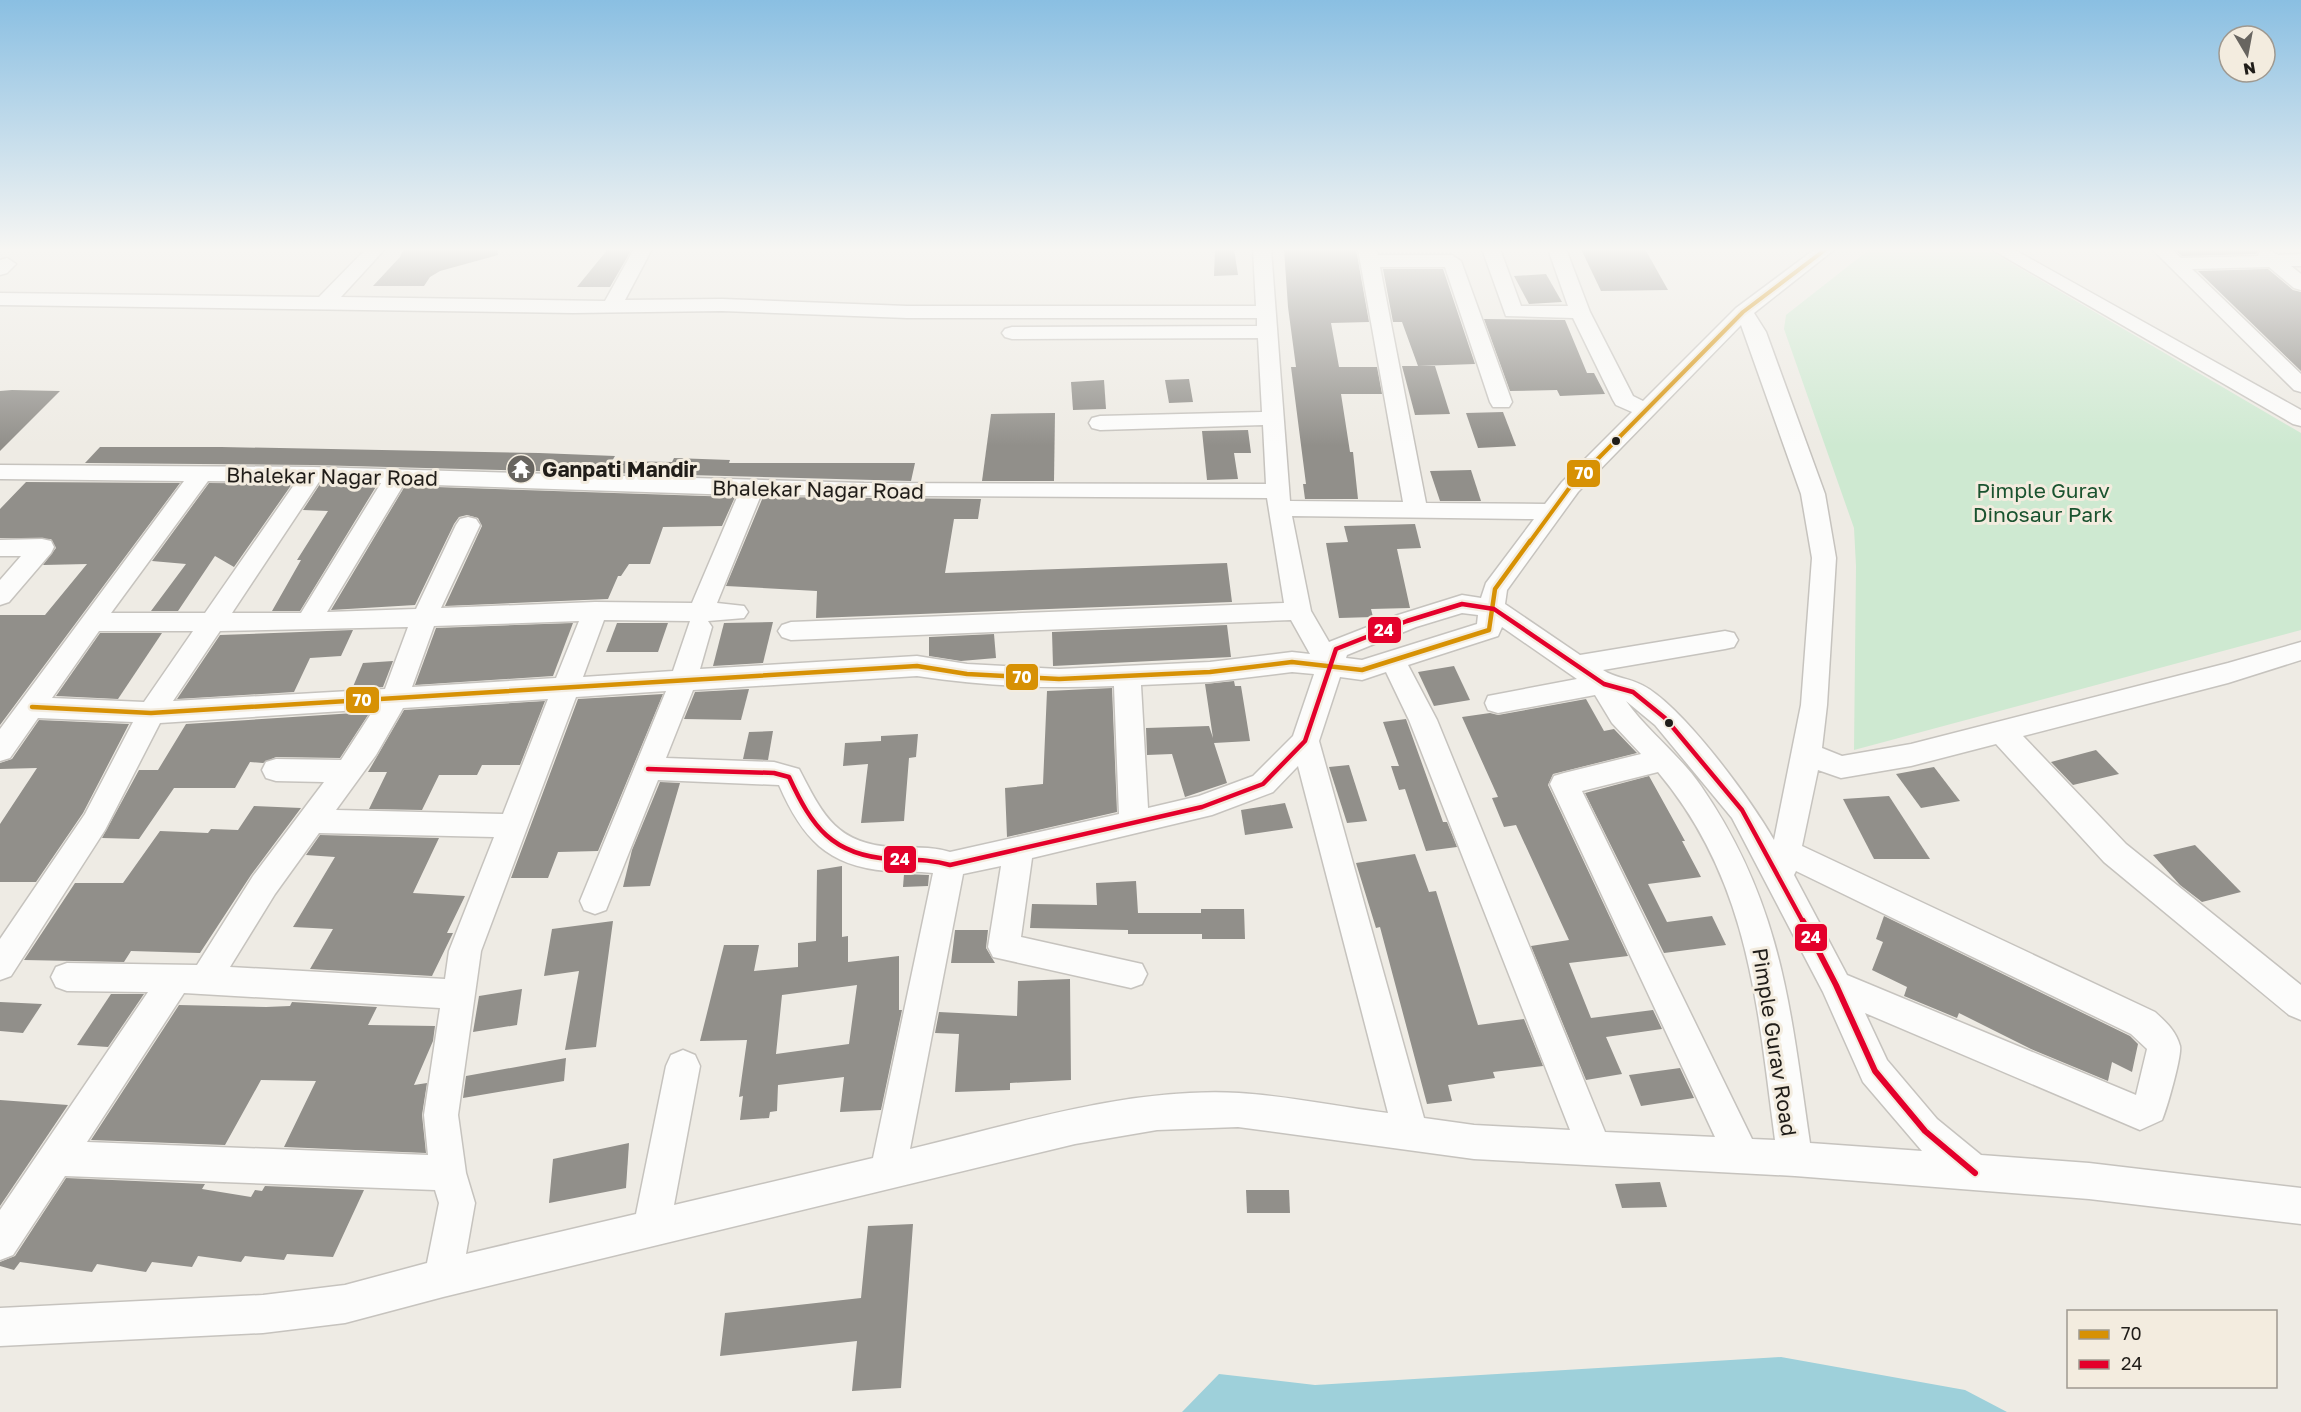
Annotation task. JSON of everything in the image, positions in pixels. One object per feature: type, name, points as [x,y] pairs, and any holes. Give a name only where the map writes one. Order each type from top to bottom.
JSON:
[{"type":"street","points":[[1011,315],[1267,322]]},
{"type":"street","points":[[1267,315],[1278,500],[1298,611],[1329,665]]},
{"type":"street","points":[[1379,315],[1416,511]]},
{"type":"street","points":[[1471,315],[1501,402]]},
{"type":"street","points":[[1581,315],[1624,400],[1646,410]]},
{"type":"street","points":[[32,707],[151,713],[917,666],[967,674],[1059,679],[1210,672],[1292,662],[1362,670],[1489,630],[1494,609],[1495,589],[1570,487],[1740,315]]},
{"type":"street","points":[[1745,315],[1756,332],[1813,494],[1824,558],[1814,705],[1807,754],[1783,865]]},
{"type":"street","points":[[2117,315],[2301,419]]},
{"type":"street","points":[[2229,315],[2301,386]]},
{"type":"street","points":[[1012,333],[1267,322]]},
{"type":"street","points":[[1100,423],[1273,418]]},
{"type":"street","name":"Bhalekar Nagar Road","points":[[0,472],[397,476],[752,488],[1278,500],[1416,511],[1553,512]]},
{"type":"street","points":[[0,750],[157,530],[201,474]]},
{"type":"street","points":[[0,966],[95,822],[151,713],[211,621],[313,474]]},
{"type":"street","points":[[308,622],[397,476]]},
{"type":"street","points":[[596,901],[684,679],[700,620],[752,488]]},
{"type":"street","points":[[0,1242],[58,1158],[349,771],[394,699],[424,618],[468,525]]},
{"type":"street","points":[[0,548],[42,547],[0,596]]},
{"type":"street","points":[[648,769],[774,773],[789,777],[797,795],[824,837],[849,854],[889,859],[929,858],[950,865],[1203,807],[1263,784],[1305,741],[1336,648],[1407,621],[1462,604],[1494,609],[1605,684],[1633,692],[1665,718],[1742,810],[1783,865],[1875,1071],[1925,1131],[1975,1173]]},
{"type":"street","points":[[93,622],[308,622],[595,610],[700,620],[735,612]]},
{"type":"street","points":[[443,1278],[457,1203],[448,1173],[441,1114],[465,951],[595,610]]},
{"type":"street","points":[[791,631],[1298,611]]},
{"type":"street","points":[[1577,665],[1725,640]]},
{"type":"street","points":[[1807,754],[1840,767],[1911,755],[2299,654]]},
{"type":"street","points":[[1393,661],[1423,720],[1594,1147]]},
{"type":"street","points":[[1127,676],[1134,822]]},
{"type":"street","points":[[1498,703],[1605,684]]},
{"type":"street","name":"Pimple Gurav Road","points":[[1605,684],[1609,698],[1622,717],[1664,760],[1698,806],[1729,859],[1752,914],[1768,975],[1795,1159]]},
{"type":"street","points":[[2001,732],[2115,853],[2301,1005]]},
{"type":"street","points":[[1305,741],[1411,1134]]},
{"type":"street","points":[[1664,760],[1564,784],[1741,1155]]},
{"type":"street","points":[[276,770],[349,771]]},
{"type":"street","points":[[313,821],[513,826]]},
{"type":"street","points":[[1018,850],[1004,946],[1131,974]]},
{"type":"street","points":[[888,1172],[950,865]]},
{"type":"street","points":[[1783,865],[2143,1023],[2157,1035],[2164,1048],[2150,1108],[2140,1113],[2126,1108],[1836,985]]},
{"type":"street","points":[[67,977],[190,980],[458,994]]},
{"type":"street","points":[[651,1229],[683,1066]]},
{"type":"street","points":[[0,1327],[263,1314],[345,1304],[443,1278],[1075,1127],[1157,1113],[1238,1110],[1474,1142],[1741,1155],[2089,1181],[2301,1206]]},
{"type":"street","points":[[58,1158],[448,1173]]},
{"type":"green space","name":"Pimple Gurav Dinosaur Park","points":[[1786,315],[2099,315],[2301,433],[2301,630],[1854,750],[1856,566],[1854,528],[1784,329]]},
{"type":"water","points":[[1781,1357],[1965,1390],[2007,1412],[1182,1412],[1219,1374],[1315,1385]]},
{"type":"building","points":[[1289,315],[1368,315],[1369,322],[1331,323],[1339,367],[1377,367],[1382,394],[1341,394],[1350,452],[1353,452],[1358,499],[1305,499],[1303,484],[1306,484],[1291,367],[1296,367]]},
{"type":"building","points":[[1392,315],[1458,315],[1475,364],[1418,366],[1402,322],[1393,322]]},
{"type":"building","points":[[2243,315],[2301,315],[2301,371]]},
{"type":"building","points":[[1484,319],[1565,320],[1587,373],[1594,373],[1605,394],[1560,396],[1557,390],[1510,391]]},
{"type":"building","points":[[1402,366],[1435,366],[1450,414],[1415,415]]},
{"type":"building","points":[[1189,379],[1193,402],[1169,403],[1165,380]]},
{"type":"building","points":[[1104,380],[1106,409],[1073,410],[1071,382]]},
{"type":"building","points":[[0,391],[60,391],[0,451]]},
{"type":"building","points":[[1503,412],[1516,446],[1478,448],[1466,413]]},
{"type":"building","points":[[1055,413],[1054,481],[982,481],[991,414]]},
{"type":"building","points":[[1248,430],[1251,453],[1234,453],[1238,479],[1207,480],[1202,431]]},
{"type":"building","points":[[100,447],[539,453],[615,456],[612,461],[672,462],[674,458],[730,460],[729,463],[915,463],[911,481],[313,465],[85,463]]},
{"type":"building","points":[[1471,470],[1481,501],[1440,501],[1430,471]]},
{"type":"building","points":[[26,482],[180,483],[0,725],[0,615],[45,615],[87,564],[43,565],[56,548],[51,539],[0,538],[0,509]]},
{"type":"building","points":[[209,483],[292,484],[234,567],[215,556],[178,611],[151,611],[186,564],[152,561]]},
{"type":"building","points":[[320,484],[377,485],[300,611],[272,611],[301,560],[297,560],[328,511],[303,510]]},
{"type":"building","points":[[405,486],[735,497],[722,526],[663,527],[650,564],[629,564],[621,576],[618,576],[608,599],[445,606],[482,526],[478,518],[467,515],[459,517],[454,524],[415,605],[331,610]]},
{"type":"building","points":[[763,497],[981,499],[978,519],[954,519],[945,573],[1227,563],[1232,602],[816,618],[817,591],[726,586]]},
{"type":"building","points":[[1415,524],[1421,548],[1397,549],[1410,608],[1371,609],[1373,617],[1339,618],[1326,543],[1348,542],[1344,526]]},
{"type":"building","points":[[773,622],[763,663],[713,666],[724,623]]},
{"type":"building","points":[[573,623],[553,676],[415,685],[436,628]]},
{"type":"building","points":[[617,623],[668,623],[658,652],[606,652]]},
{"type":"building","points":[[1227,625],[1231,657],[1053,666],[1052,632]]},
{"type":"building","points":[[353,630],[341,656],[310,658],[294,692],[177,699],[220,635]]},
{"type":"building","points":[[100,633],[162,633],[118,699],[56,696]]},
{"type":"building","points":[[994,634],[996,658],[961,661],[929,656],[929,637]]},
{"type":"building","points":[[393,661],[383,687],[352,689],[363,663]]},
{"type":"building","points":[[1454,666],[1470,700],[1434,706],[1418,672]]},
{"type":"building","points":[[1234,681],[1235,686],[1241,686],[1250,741],[1214,743],[1227,783],[1185,797],[1172,754],[1147,755],[1146,728],[1209,726],[1213,738],[1205,684]]},
{"type":"building","points":[[1112,688],[1117,812],[1007,837],[1005,788],[1043,784],[1047,691]]},
{"type":"building","points":[[749,689],[741,720],[684,719],[695,692]]},
{"type":"building","points":[[663,694],[598,851],[558,852],[548,878],[511,878],[578,699]]},
{"type":"building","points":[[1586,699],[1604,731],[1614,729],[1637,753],[1553,774],[1548,785],[1628,956],[1569,963],[1591,1018],[1653,1010],[1662,1029],[1606,1037],[1622,1074],[1586,1080],[1531,946],[1569,940],[1516,825],[1504,827],[1492,798],[1498,797],[1462,717],[1490,713],[1498,715]]},
{"type":"building","points":[[545,701],[520,765],[482,765],[477,775],[439,775],[422,810],[369,809],[387,772],[368,772],[404,710]]},
{"type":"building","points":[[370,712],[340,758],[276,757],[263,763],[250,762],[235,788],[174,788],[139,839],[102,838],[139,770],[158,770],[186,724]]},
{"type":"building","points":[[1406,719],[1443,822],[1447,822],[1457,847],[1426,851],[1405,789],[1399,790],[1391,766],[1399,766],[1383,722]]},
{"type":"building","points":[[39,720],[129,724],[83,813],[36,882],[0,882],[0,824],[37,768],[0,769],[0,763],[12,759]]},
{"type":"building","points":[[773,731],[768,760],[743,759],[749,732]]},
{"type":"building","points":[[918,734],[916,757],[909,758],[904,821],[861,823],[868,764],[843,766],[845,743],[881,741],[881,736]]},
{"type":"building","points":[[2096,750],[2119,774],[2073,785],[2051,762]]},
{"type":"building","points":[[1349,765],[1367,821],[1347,823],[1329,767]]},
{"type":"building","points":[[1934,767],[1960,801],[1921,808],[1896,774]]},
{"type":"building","points":[[1649,776],[1685,841],[1682,841],[1701,877],[1648,884],[1667,922],[1712,916],[1726,945],[1664,953],[1585,793]]},
{"type":"building","points":[[660,782],[680,783],[650,886],[623,887],[632,850]]},
{"type":"building","points":[[1889,796],[1930,859],[1874,859],[1843,799]]},
{"type":"building","points":[[1285,803],[1293,828],[1245,835],[1241,810]]},
{"type":"building","points":[[254,806],[301,808],[251,875],[200,953],[131,951],[124,962],[24,960],[75,883],[123,883],[160,831],[208,833],[211,829],[238,830]]},
{"type":"building","points":[[320,835],[439,838],[413,893],[465,896],[447,933],[453,933],[432,976],[310,969],[333,929],[293,927],[335,857],[306,855]]},
{"type":"building","points":[[2195,845],[2241,892],[2202,902],[2180,885],[2153,855]]},
{"type":"building","points":[[1415,854],[1429,892],[1436,891],[1478,1025],[1524,1019],[1543,1066],[1493,1072],[1495,1078],[1448,1085],[1452,1101],[1427,1104],[1380,927],[1376,928],[1356,863]]},
{"type":"building","points":[[842,866],[842,937],[848,936],[848,962],[899,956],[899,1010],[902,1010],[881,1110],[840,1112],[844,1077],[778,1085],[777,1111],[770,1112],[769,1118],[740,1120],[743,1096],[739,1097],[747,1040],[700,1041],[724,945],[759,945],[754,971],[798,967],[798,943],[816,941],[817,870]],"holes":[[[857,985],[849,1044],[776,1054],[782,995]]]},
{"type":"building","points":[[904,874],[929,875],[928,886],[903,887]]},
{"type":"building","points":[[1136,881],[1138,913],[1201,913],[1201,909],[1244,909],[1245,939],[1202,939],[1202,934],[1128,934],[1128,930],[1030,928],[1032,904],[1097,905],[1096,883]]},
{"type":"building","points":[[1884,916],[2130,1036],[2138,1044],[2132,1072],[2112,1062],[2108,1081],[2031,1049],[1959,1013],[1957,1018],[1904,996],[1907,987],[1872,970],[1883,942],[1876,939]]},
{"type":"building","points":[[613,921],[596,1047],[565,1050],[579,971],[544,976],[552,929]]},
{"type":"building","points":[[955,930],[988,930],[986,948],[995,963],[951,963]]},
{"type":"building","points":[[1070,979],[1071,1080],[1010,1083],[1010,1090],[955,1092],[959,1034],[935,1033],[939,1012],[1017,1016],[1018,981]]},
{"type":"building","points":[[522,989],[517,1025],[473,1032],[479,996]]},
{"type":"building","points":[[111,994],[144,994],[108,1047],[77,1045]]},
{"type":"building","points":[[0,1002],[42,1004],[23,1033],[0,1031]]},
{"type":"building","points":[[292,1002],[377,1007],[368,1025],[435,1026],[433,1041],[414,1085],[427,1083],[422,1115],[426,1153],[284,1147],[316,1081],[261,1080],[225,1145],[91,1140],[179,1005],[266,1007],[290,1006]]},
{"type":"building","points":[[566,1058],[564,1081],[463,1098],[466,1076]]},
{"type":"building","points":[[1680,1068],[1694,1098],[1641,1106],[1629,1075]]},
{"type":"building","points":[[0,1100],[68,1105],[0,1206]]},
{"type":"building","points":[[629,1143],[626,1188],[549,1203],[553,1159]]},
{"type":"building","points":[[66,1178],[205,1184],[202,1189],[251,1197],[255,1190],[262,1191],[265,1186],[364,1190],[333,1257],[287,1254],[284,1260],[245,1256],[241,1262],[198,1256],[192,1267],[152,1262],[146,1272],[97,1264],[92,1272],[20,1262],[14,1270],[0,1266],[0,1262],[15,1256]]},
{"type":"building","points":[[1660,1182],[1667,1207],[1622,1208],[1615,1184]]},
{"type":"building","points":[[1246,1190],[1289,1190],[1290,1213],[1247,1213]]},
{"type":"building","points":[[913,1224],[901,1388],[852,1391],[857,1341],[720,1356],[725,1313],[861,1298],[868,1226]]},
{"type":"transit line","name":"70","points":[[32,707],[151,713],[917,666],[967,674],[1059,679],[1210,672],[1292,662],[1362,670],[1489,630],[1495,589],[1570,487],[1740,315]]},
{"type":"transit line","name":"24","points":[[648,769],[774,773],[789,777],[815,825],[838,846],[852,853],[870,857],[927,860],[950,865],[1202,807],[1263,784],[1305,741],[1336,649],[1407,621],[1462,604],[1494,609],[1604,684],[1633,692],[1665,718],[1742,810],[1836,985],[1875,1071],[1925,1131],[1975,1173]]},
{"type":"place","name":"Ganpati Mandir","points":[[521,469]]}]
